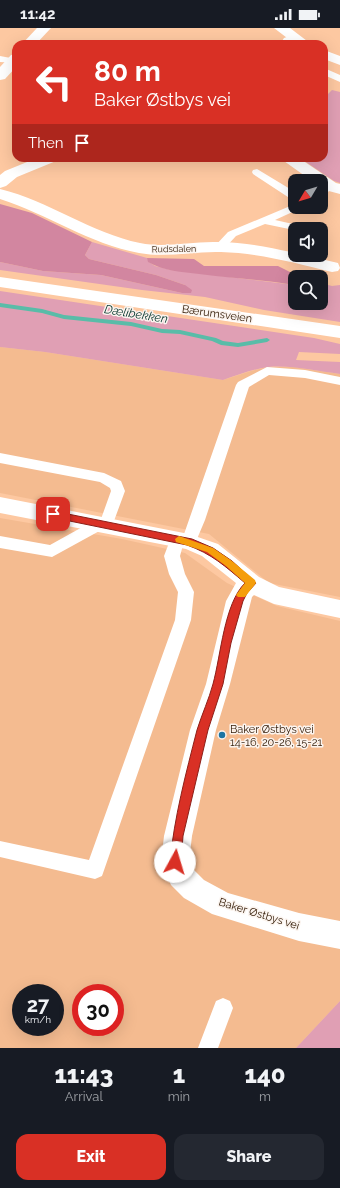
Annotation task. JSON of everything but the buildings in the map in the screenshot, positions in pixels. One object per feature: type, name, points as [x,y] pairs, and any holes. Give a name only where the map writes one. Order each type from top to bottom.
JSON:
[{"type":"street","points":[[33,40],[44,28]]},
{"type":"street","points":[[281,28],[293,40]]},
{"type":"street","points":[[328,56],[340,61]]},
{"type":"street","points":[[0,76],[10,59]]},
{"type":"street","points":[[0,183],[12,174],[41,162]]},
{"type":"street","points":[[294,162],[331,190]]},
{"type":"street","name":"Rudsdalen","points":[[0,194],[37,206],[99,235],[139,248],[162,251],[220,247],[268,251],[332,267]]},
{"type":"street","name":"Bærumsveien","points":[[0,282],[340,332]]},
{"type":"street","points":[[0,505],[183,540],[210,550],[251,583],[274,595],[340,609]]},
{"type":"street","name":"Baker Østbys vei","points":[[251,583],[243,591],[238,601],[226,643],[218,684],[203,730],[178,836],[175,862],[181,876],[194,889],[222,905],[299,927],[340,935]]},
{"type":"lane","points":[[328,73],[340,79]]},
{"type":"lane","points":[[257,172],[288,192]]},
{"type":"lane","points":[[220,247],[232,234],[266,221],[288,210]]},
{"type":"lane","points":[[266,221],[288,226]]},
{"type":"lane","points":[[0,849],[95,870],[183,620],[186,592],[177,574],[172,556],[198,520],[243,385],[267,371],[305,374],[340,381]]},
{"type":"lane","points":[[0,458],[104,478],[116,485],[118,491],[103,525],[52,551],[0,542]]},
{"type":"lane","points":[[208,1048],[223,1008]]},
{"type":"shaded area","points":[[332,90],[340,92],[340,183],[334,181],[328,177],[328,174],[324,174],[306,162],[328,162],[328,94]]},
{"type":"shaded area","points":[[0,204],[32,213],[92,242],[85,255],[89,259],[156,275],[185,285],[192,290],[191,293],[182,293],[101,275],[43,271],[0,262]]},
{"type":"shaded area","points":[[92,242],[147,258],[149,262],[155,266],[171,270],[288,284],[288,310],[328,310],[328,285],[340,285],[340,322],[264,310],[205,297],[142,290],[0,270],[0,262],[43,271],[101,275],[182,293],[185,285],[156,275],[89,259],[85,255]]},
{"type":"shaded area","points":[[147,258],[194,259],[204,266],[278,266],[288,271],[288,284],[173,271],[148,262]]},
{"type":"shaded area","points":[[0,291],[314,338],[340,344],[340,354],[299,352],[296,360],[340,362],[340,374],[295,368],[268,367],[223,380],[45,352],[0,347]]},
{"type":"shaded area","points":[[0,347],[45,352],[223,380],[268,367],[294,367],[340,374],[340,597],[269,583],[209,534],[0,493]]},
{"type":"shaded area","points":[[0,518],[122,539],[185,553],[227,583],[277,606],[340,621],[340,1001],[296,1048],[0,1048]]},
{"type":"shaded area","points":[[340,1001],[340,1048],[296,1048]]},
{"type":"waterway","name":"Dælibekken","points":[[0,305],[42,311],[64,317],[131,324],[162,331],[180,332],[214,339],[221,343],[238,345],[267,340]]},
{"type":"slow traffic","points":[[179,539],[210,550],[251,583],[241,595]]},
{"type":"place","name":"Baker Østbys vei 14-16, 20-26, 15-21","points":[[222,735]]},
{"type":"route","points":[[53,514],[189,542],[210,550],[251,583],[243,591],[238,601],[226,643],[218,684],[203,730],[178,836],[175,862]]}]
